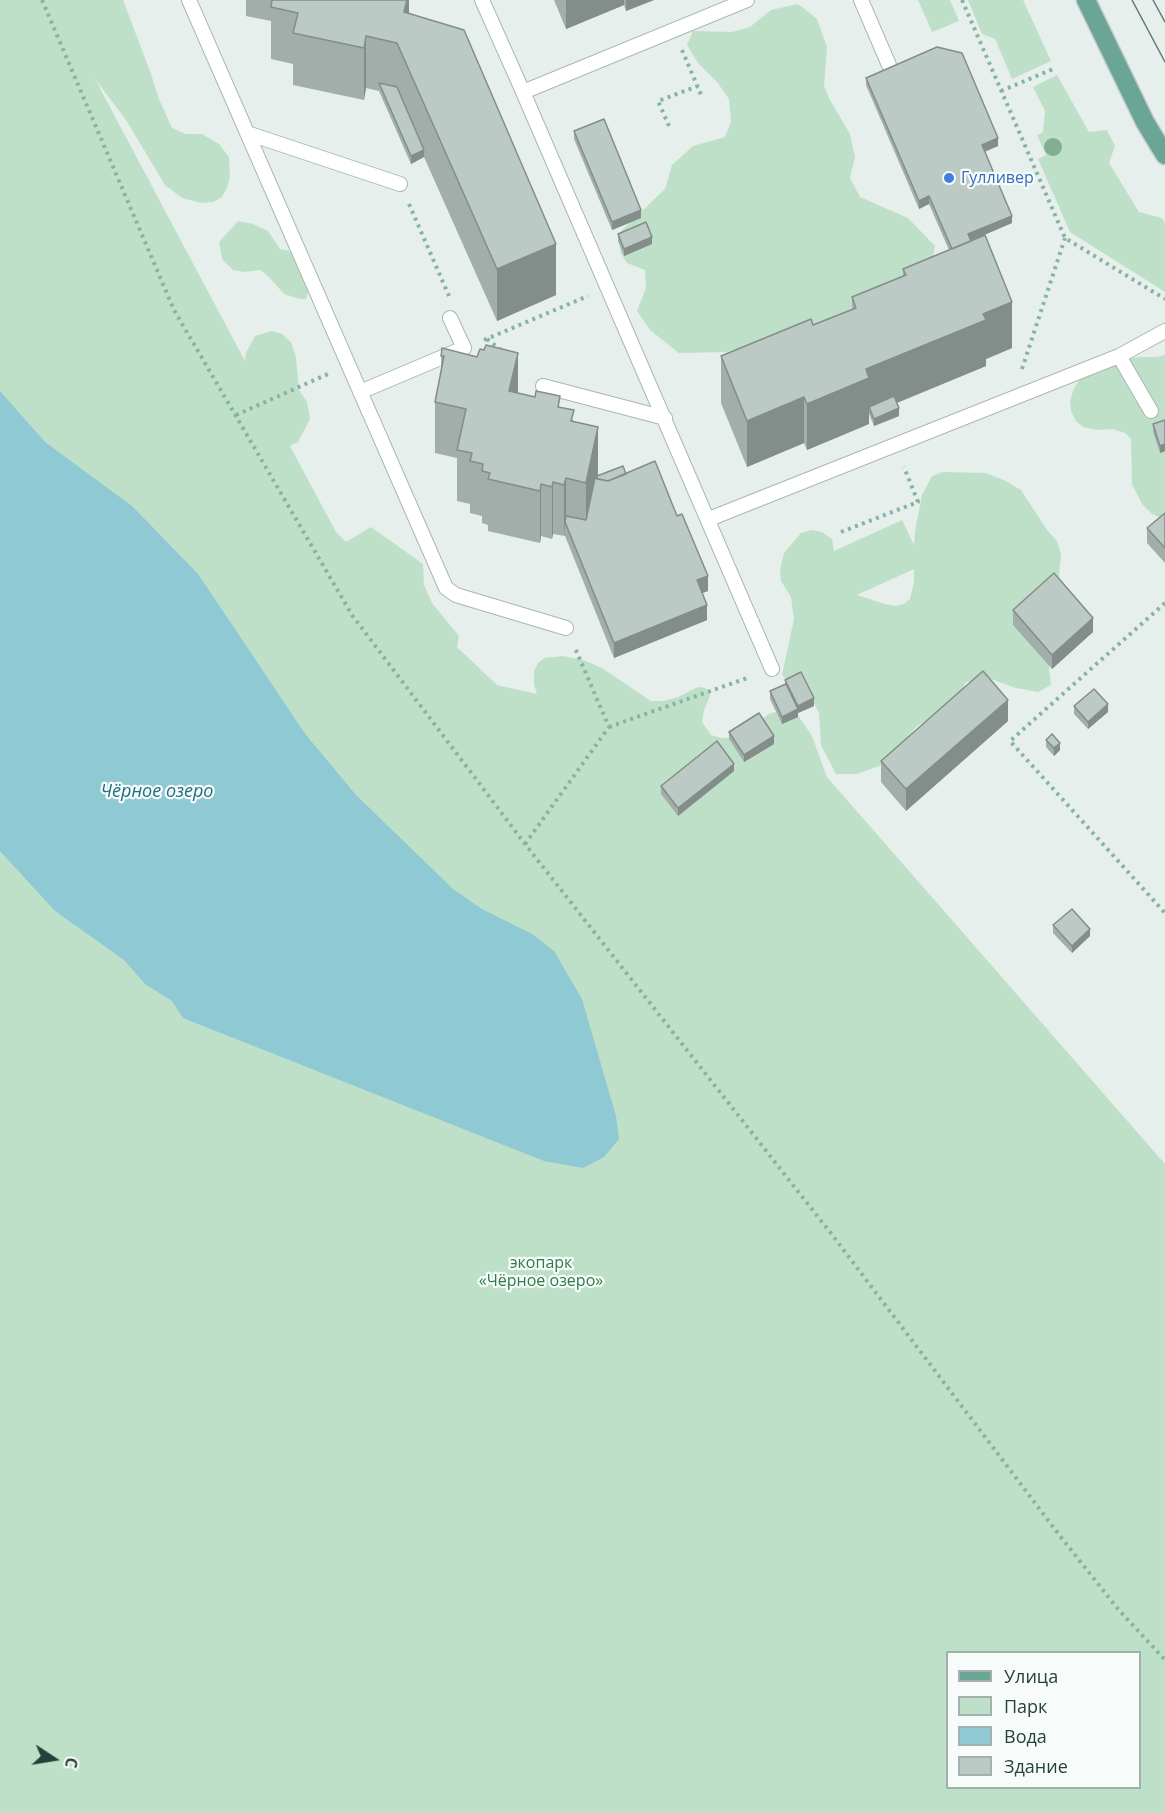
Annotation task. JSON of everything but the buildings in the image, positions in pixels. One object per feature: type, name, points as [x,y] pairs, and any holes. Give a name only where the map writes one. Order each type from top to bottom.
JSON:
[{"type":"main road","points":[[1086,0],[1145,122],[1165,155]]},
{"type":"lane","points":[[189,0],[446,588],[456,595],[566,628]]},
{"type":"lane","points":[[482,0],[709,519],[772,669]]},
{"type":"lane","points":[[523,92],[747,0]]},
{"type":"lane","points":[[861,0],[889,65]]},
{"type":"lane","points":[[248,133],[400,184]]},
{"type":"lane","points":[[360,392],[464,348],[450,318]]},
{"type":"lane","points":[[709,519],[1119,356],[1165,331]]},
{"type":"lane","points":[[1119,356],[1151,411]]},
{"type":"lane","points":[[543,386],[665,418]]},
{"type":"path","points":[[42,0],[174,310],[352,615],[525,844],[840,1246],[1060,1536],[1118,1609],[1165,1660]]},
{"type":"path","points":[[962,0],[1065,238],[1165,299]]},
{"type":"path","points":[[674,30],[702,97]]},
{"type":"path","points":[[1001,91],[1053,69]]},
{"type":"path","points":[[669,126],[658,101],[698,86]]},
{"type":"path","points":[[400,184],[451,302]]},
{"type":"path","points":[[1020,376],[1065,238]]},
{"type":"path","points":[[464,348],[608,288]]},
{"type":"path","points":[[487,338],[503,352]]},
{"type":"path","points":[[236,415],[348,365]]},
{"type":"path","points":[[841,532],[918,501],[895,444]]},
{"type":"path","points":[[1165,603],[1010,741],[1165,913]]},
{"type":"path","points":[[566,628],[609,727]]},
{"type":"path","points":[[525,844],[609,727],[772,669]]},
{"type":"green space","name":"экопарк «Чёрное озеро»","points":[[0,0],[123,0],[172,128],[186,134],[202,134],[219,144],[229,157],[230,177],[222,197],[213,202],[201,203],[182,198],[165,185],[126,120],[95,79],[245,361],[246,353],[255,336],[272,331],[282,334],[291,342],[296,357],[299,390],[307,402],[310,419],[298,442],[290,446],[336,532],[346,542],[371,527],[423,564],[424,585],[432,603],[459,636],[457,647],[497,685],[537,694],[534,685],[534,671],[538,663],[544,658],[563,656],[583,660],[602,668],[651,701],[663,701],[678,697],[698,687],[705,688],[710,692],[710,696],[702,722],[711,735],[722,738],[734,737],[769,714],[782,710],[799,717],[812,736],[827,777],[1165,1164],[1165,1813],[0,1813]]},
{"type":"green space","points":[[918,0],[950,0],[959,21],[932,32]]},
{"type":"green space","points":[[968,0],[1023,0],[1051,61],[1012,79],[995,39],[982,34]]},
{"type":"green space","points":[[798,4],[817,19],[827,47],[824,86],[850,134],[855,157],[850,178],[860,197],[908,218],[935,246],[931,271],[919,288],[762,342],[727,352],[679,353],[650,330],[637,311],[646,288],[645,270],[627,263],[620,252],[621,231],[665,189],[672,165],[693,146],[725,137],[731,122],[729,99],[717,82],[698,63],[687,45],[693,31],[732,32],[750,27],[771,10]]},
{"type":"green space","points":[[1057,75],[1089,132],[1107,130],[1115,146],[1109,163],[1139,212],[1162,218],[1165,223],[1165,292],[1070,232],[1038,159],[1046,155],[1037,135],[1043,132],[1045,111],[1033,87]]},
{"type":"green space","points":[[238,221],[253,224],[268,231],[280,249],[290,251],[301,266],[308,292],[306,299],[284,294],[260,270],[244,272],[233,270],[222,259],[219,242]]},
{"type":"green space","points":[[1165,355],[1165,520],[1152,514],[1142,504],[1132,484],[1131,439],[1125,433],[1112,429],[1096,430],[1083,427],[1076,421],[1071,411],[1070,401],[1074,388],[1081,378],[1112,363],[1138,357]]},
{"type":"green space","points":[[943,472],[985,473],[1004,480],[1021,490],[1047,530],[1057,541],[1061,554],[1059,577],[1061,586],[1047,648],[1051,685],[1038,692],[1016,688],[988,678],[966,682],[953,704],[917,726],[884,764],[857,774],[836,774],[821,745],[819,713],[814,703],[800,694],[782,675],[794,619],[791,597],[781,581],[780,570],[784,553],[801,533],[812,530],[822,532],[832,539],[834,551],[902,520],[914,545],[922,495],[932,476]],"holes":[[[914,569],[910,599],[896,606],[857,595]]]},
{"type":"water","name":"Чёрное озеро","points":[[0,391],[45,442],[132,506],[198,574],[306,735],[356,795],[453,889],[482,909],[532,934],[554,951],[582,999],[616,1116],[619,1139],[604,1157],[583,1168],[544,1161],[183,1018],[172,1001],[145,984],[124,960],[55,911],[0,851]]},
{"type":"tram line","points":[[1132,0],[1165,62]]},
{"type":"tram line","points":[[1153,0],[1165,22]]},
{"type":"place","name":"Гулливер","points":[[949,178]]}]
